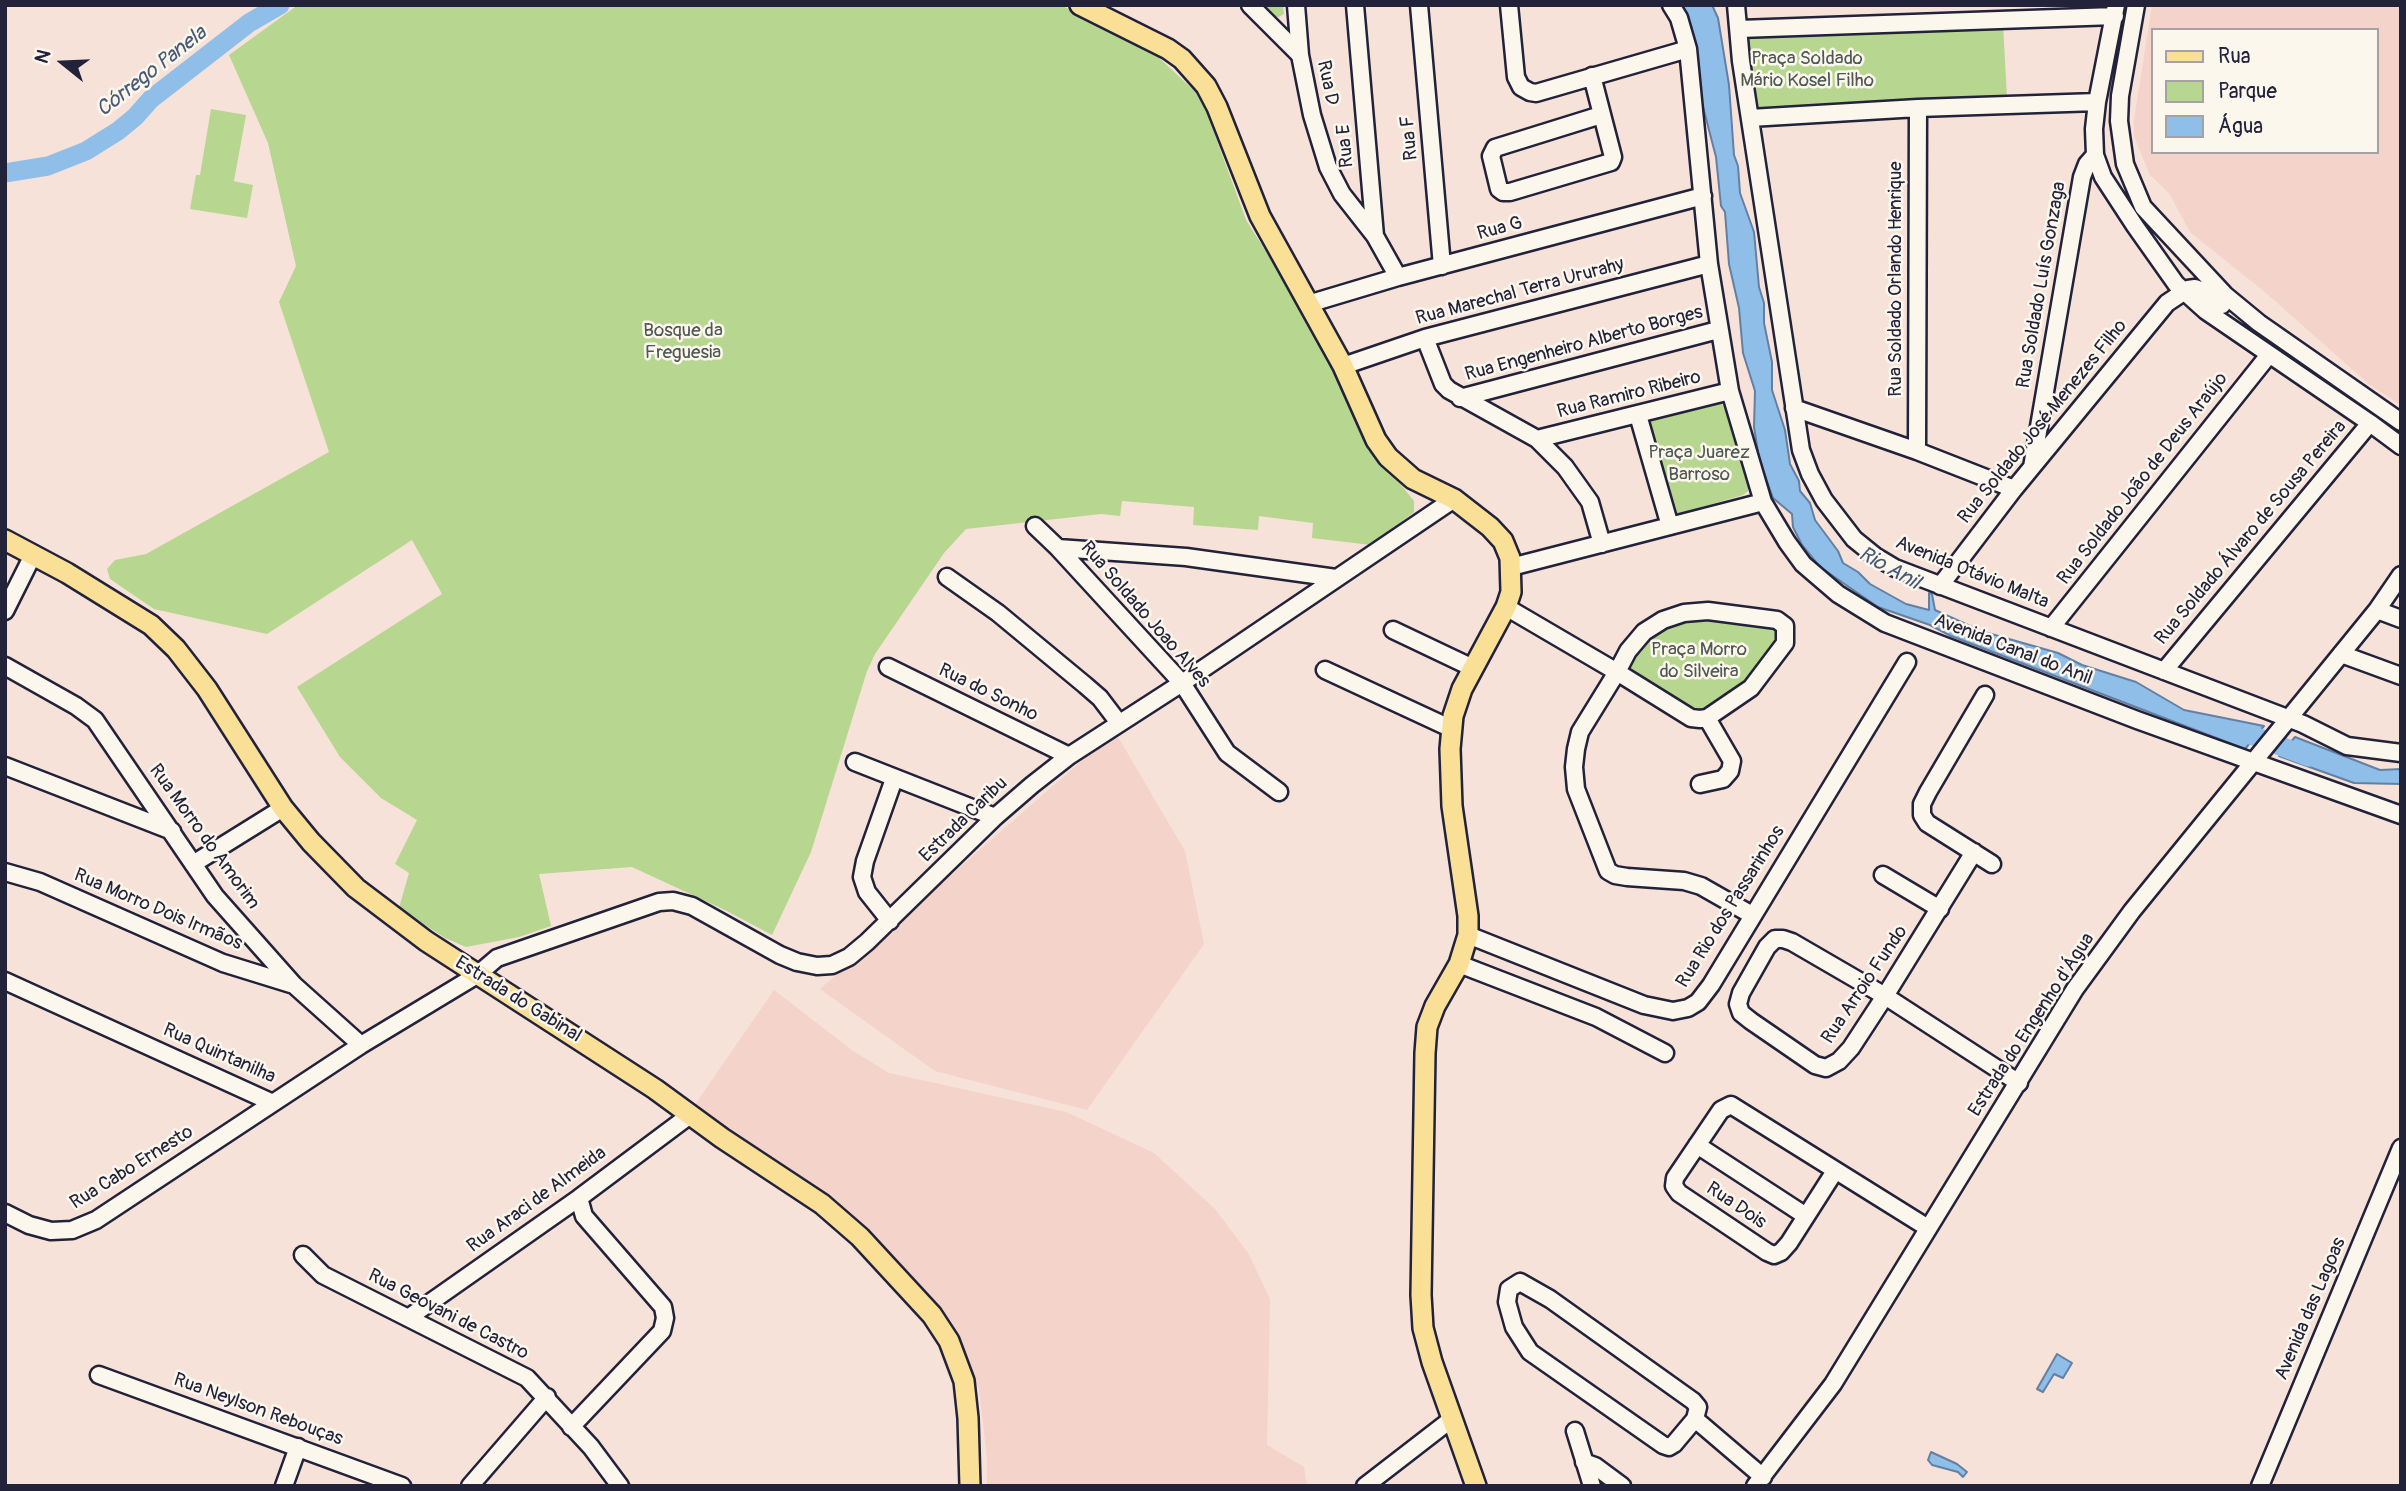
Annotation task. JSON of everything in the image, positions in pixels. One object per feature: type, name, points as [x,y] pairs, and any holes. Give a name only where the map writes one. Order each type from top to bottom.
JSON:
[{"type":"main road","points":[[1080,5],[1168,49],[1182,59],[1206,86],[1217,107],[1260,216],[1343,366],[1366,421],[1388,457],[1413,479],[1454,499],[1480,518],[1503,541],[1510,558],[1511,592],[1506,607],[1462,689],[1453,716],[1450,749],[1452,806],[1468,916],[1468,935],[1459,964],[1435,1006],[1427,1027],[1424,1090],[1421,1295],[1423,1328],[1432,1362],[1476,1486]]},
{"type":"main road","name":"Estrada do Gabinal","points":[[5,540],[67,573],[151,625],[176,649],[207,689],[283,808],[311,842],[356,888],[426,941],[623,1068],[822,1203],[860,1237],[932,1315],[949,1341],[964,1381],[970,1486]]},
{"type":"street","points":[[1251,5],[1300,55]]},
{"type":"street","name":"Rua D","points":[[1296,5],[1300,55],[1312,115],[1328,167],[1347,201],[1375,236]]},
{"type":"street","name":"Rua E","points":[[1355,5],[1375,236],[1398,277]]},
{"type":"street","name":"Rua F","points":[[1419,5],[1442,267]]},
{"type":"street","points":[[1509,5],[1516,77],[1521,88],[1536,93],[1688,49]]},
{"type":"street","name":"Avenida Otávio Malta","points":[[1736,5],[1750,118],[1801,450],[1824,500],[1854,539],[1895,568],[2164,671],[2347,746],[2401,753]]},
{"type":"street","points":[[2136,5],[2119,111],[2121,149],[2143,207],[2225,295],[2259,323],[2401,422]]},
{"type":"street","points":[[1739,29],[2116,11],[2097,102],[2095,155],[2104,177],[2135,226],[2168,273],[2206,312],[2401,446]]},
{"type":"street","name":"Avenida Canal do Anil","points":[[1675,12],[1688,49],[1709,264],[1730,391],[1763,502],[1787,542],[1811,572],[1838,594],[1885,623],[2257,759],[2401,815]]},
{"type":"street","points":[[1592,76],[1614,157],[1609,163],[1510,192],[1499,189],[1490,156],[1495,148],[1601,115]]},
{"type":"street","points":[[1750,118],[1918,108],[2097,102]]},
{"type":"street","name":"Rua Soldado Orlando Henrique","points":[[1917,450],[1918,108]]},
{"type":"street","name":"Rua Soldado Luís Gonzaga","points":[[2032,468],[2082,177],[2087,164],[2095,155]]},
{"type":"street","name":"Rua G","points":[[1308,303],[1703,197]]},
{"type":"street","name":"Rua Marechal Terra Ururahy","points":[[1343,366],[1425,338],[1709,264]]},
{"type":"street","points":[[2184,291],[2194,288],[2208,293],[2258,330],[2300,351]]},
{"type":"street","name":"Rua Soldado José Menezes Filho","points":[[1940,586],[2014,489],[2167,303],[2184,291]]},
{"type":"street","name":"Rua Engenheiro Alberto Borges","points":[[1460,398],[1718,330]]},
{"type":"street","points":[[1425,338],[1443,384],[1460,398],[1537,439],[1578,483],[1590,502],[1602,544]]},
{"type":"street","name":"Rua Soldado João de Deus Araújo","points":[[2051,628],[2268,356]]},
{"type":"street","name":"Rua Ramiro Ribeiro","points":[[1537,439],[1730,391]]},
{"type":"street","points":[[1794,408],[1917,450],[2014,489]]},
{"type":"street","points":[[1638,415],[1670,526]]},
{"type":"street","name":"Rua Soldado Álvaro de Sousa Pereira","points":[[2164,671],[2370,423]]},
{"type":"street","name":"Estrada Caribu","points":[[477,975],[497,958],[659,902],[673,901],[692,906],[797,962],[832,965],[849,957],[1032,785],[1119,723],[1454,499]]},
{"type":"street","points":[[1511,567],[1763,502]]},
{"type":"street","name":"Rua Soldado Joao Alves","points":[[1035,526],[1182,683],[1227,753],[1279,792]]},
{"type":"street","points":[[1058,548],[1186,557],[1336,578]]},
{"type":"street","points":[[5,611],[33,555]]},
{"type":"street","name":"Estrada do Engenho d'Água","points":[[1759,1481],[1833,1384],[2075,989],[2124,922],[2377,610],[2401,575]]},
{"type":"street","points":[[947,577],[998,613],[1085,685],[1100,698],[1119,723]]},
{"type":"street","name":"Estrada do Engenho d'Água","points":[[2377,610],[2401,590]]},
{"type":"street","points":[[1506,607],[1616,672],[1691,718],[1707,718],[1751,688],[1785,643],[1785,626],[1777,620],[1708,611],[1684,613],[1663,620],[1644,632],[1628,650],[1616,672],[1580,732],[1574,766],[1576,789],[1608,871],[1627,877],[1684,881],[1701,886],[1752,915]]},
{"type":"street","points":[[2377,610],[2401,619]]},
{"type":"street","points":[[1393,630],[1474,668]]},
{"type":"street","points":[[2341,654],[2401,676]]},
{"type":"street","name":"Rua Rio dos Passarinhos","points":[[1468,935],[1644,1005],[1673,1011],[1688,1008],[1698,1002],[1907,662]]},
{"type":"street","name":"Rua Morro do Amorim","points":[[5,667],[76,706],[95,720],[215,896],[294,985],[361,1045]]},
{"type":"street","name":"Rua do Sonho","points":[[888,667],[1069,757]]},
{"type":"street","points":[[1325,670],[1452,729]]},
{"type":"street","points":[[1984,695],[1922,804],[1922,815],[1927,823],[1992,864]]},
{"type":"street","points":[[1700,784],[1723,779],[1730,771],[1732,761],[1707,718]]},
{"type":"street","points":[[855,762],[995,817]]},
{"type":"street","points":[[5,766],[172,831]]},
{"type":"street","points":[[890,920],[867,892],[862,877],[865,861],[894,779]]},
{"type":"street","points":[[193,864],[283,808]]},
{"type":"street","name":"Rua Arroio Fundo","points":[[1885,996],[1792,942],[1775,939],[1767,947],[1741,993],[1738,1004],[1741,1013],[1751,1021],[1815,1065],[1826,1068],[1839,1062],[1885,996],[1974,852]]},
{"type":"street","name":"Rua Morro Dois Irmãos","points":[[5,872],[40,881],[223,963],[294,985]]},
{"type":"street","points":[[1883,875],[1940,909]]},
{"type":"street","points":[[1459,964],[1604,1020],[1665,1054]]},
{"type":"street","name":"Rua Quintanilha","points":[[5,981],[273,1103],[361,1045],[477,975]]},
{"type":"street","points":[[1885,996],[2019,1083]]},
{"type":"street","name":"Rua Cabo Ernesto","points":[[5,1213],[29,1225],[51,1231],[72,1230],[96,1220],[273,1103]]},
{"type":"street","name":"Rua Dois","points":[[1835,1171],[1781,1252],[1774,1255],[1679,1193],[1674,1186],[1675,1178],[1721,1110],[1731,1105],[1928,1227]]},
{"type":"street","name":"Rua Araci de Almeida","points":[[408,1318],[579,1198],[690,1115]]},
{"type":"street","name":"Rua Dois","points":[[1697,1145],[1806,1216]]},
{"type":"street","name":"Avenida das Lagoas","points":[[2260,1486],[2401,1148]]},
{"type":"street","points":[[571,1427],[662,1331],[665,1318],[663,1307],[584,1216],[579,1198]]},
{"type":"street","points":[[561,1210],[584,1216]]},
{"type":"street","name":"Rua Geovani de Castro","points":[[303,1255],[323,1275],[527,1378],[591,1447],[620,1486]]},
{"type":"street","points":[[1520,1282],[1550,1299],[1693,1401],[1698,1407],[1695,1419],[1669,1447],[1641,1430],[1530,1352],[1514,1326],[1507,1302],[1509,1289],[1520,1282]]},
{"type":"street","name":"Rua Neylson Rebouças","points":[[99,1375],[402,1486]]},
{"type":"street","points":[[470,1486],[547,1397]]},
{"type":"street","points":[[1366,1486],[1453,1418]]},
{"type":"street","points":[[1695,1419],[1759,1481]]},
{"type":"street","points":[[1575,1431],[1591,1486]]},
{"type":"street","points":[[284,1486],[298,1447]]},
{"type":"street","points":[[1584,1462],[1595,1466],[1622,1486]]},
{"type":"shaded area","points":[[2152,5],[2401,5],[2401,405],[2370,385],[2266,293],[2190,232],[2169,193],[2150,175],[2134,136],[2134,120]]},
{"type":"shaded area","points":[[1115,732],[1185,851],[1204,944],[1087,1110],[935,1071],[820,989]]},
{"type":"shaded area","points":[[774,990],[853,1051],[889,1073],[1066,1112],[1154,1153],[1215,1209],[1248,1253],[1270,1299],[1267,1445],[1304,1467],[1307,1486],[987,1486],[987,1458],[979,1389],[952,1340],[820,1192],[694,1106]]},
{"type":"green space","name":"Bosque da Freguesia","points":[[298,5],[1061,5],[1157,56],[1201,97],[1246,220],[1303,310],[1369,445],[1414,501],[1414,512],[1371,545],[1312,538],[1313,523],[1259,516],[1258,530],[1193,525],[1194,507],[1122,501],[1120,516],[1101,514],[966,529],[944,553],[875,654],[867,671],[811,852],[772,935],[632,867],[539,874],[551,926],[519,937],[466,947],[445,938],[399,908],[409,873],[395,864],[417,820],[381,798],[340,757],[297,687],[442,594],[412,540],[267,634],[154,609],[110,579],[107,569],[115,560],[146,554],[329,452],[279,302],[296,266],[268,143],[229,55]]},
{"type":"green space","points":[[1260,5],[1283,5],[1284,14],[1279,17],[1272,16]]},
{"type":"green space","name":"Praça Soldado Mário Kosel Filho","points":[[2003,24],[2007,98],[1763,109],[1757,107],[1754,100],[1745,46],[1756,34]]},
{"type":"green space","points":[[211,109],[246,115],[234,181],[228,180],[253,185],[247,218],[190,209],[196,175],[200,175]]},
{"type":"green space","name":"Praça Juarez Barroso","points":[[1720,402],[1724,406],[1749,485],[1748,491],[1743,495],[1679,514],[1672,513],[1648,422],[1652,418]]},
{"type":"green space","name":"Praça Morro do Silveira","points":[[1686,616],[1777,627],[1778,639],[1750,680],[1707,712],[1690,711],[1626,671],[1643,637]]},
{"type":"water","points":[[1677,5],[1712,5],[1718,18],[1729,85],[1734,155],[1738,166],[1740,193],[1754,232],[1759,287],[1764,303],[1764,323],[1772,362],[1772,390],[1785,430],[1790,464],[1799,481],[1800,491],[1810,503],[1815,520],[1838,551],[1843,563],[1858,572],[1870,584],[1906,604],[1929,610],[1929,593],[1932,594],[1935,610],[1981,631],[2058,653],[2082,665],[2136,682],[2184,710],[2264,726],[2245,749],[1878,607],[1820,567],[1802,545],[1793,527],[1792,514],[1773,498],[1759,459],[1754,427],[1755,391],[1743,353],[1739,308],[1729,264],[1725,212],[1721,206],[1716,157],[1702,103],[1691,25]]},
{"type":"water","points":[[2295,737],[2380,770],[2401,769],[2401,784],[2354,783],[2279,756]]},
{"type":"water","points":[[2057,1354],[2072,1363],[2063,1378],[2054,1374],[2043,1392],[2037,1389]]},
{"type":"water","points":[[1931,1452],[1957,1464],[1967,1472],[1963,1477],[1958,1472],[1932,1465],[1928,1460]]},
{"type":"waterway","name":"Córrego Panela","points":[[5,173],[48,166],[86,151],[118,131],[151,99],[249,23],[280,5]]},
{"type":"waterway","name":"Rio Anil","points":[[2231,731],[2254,736],[2309,757]]}]
